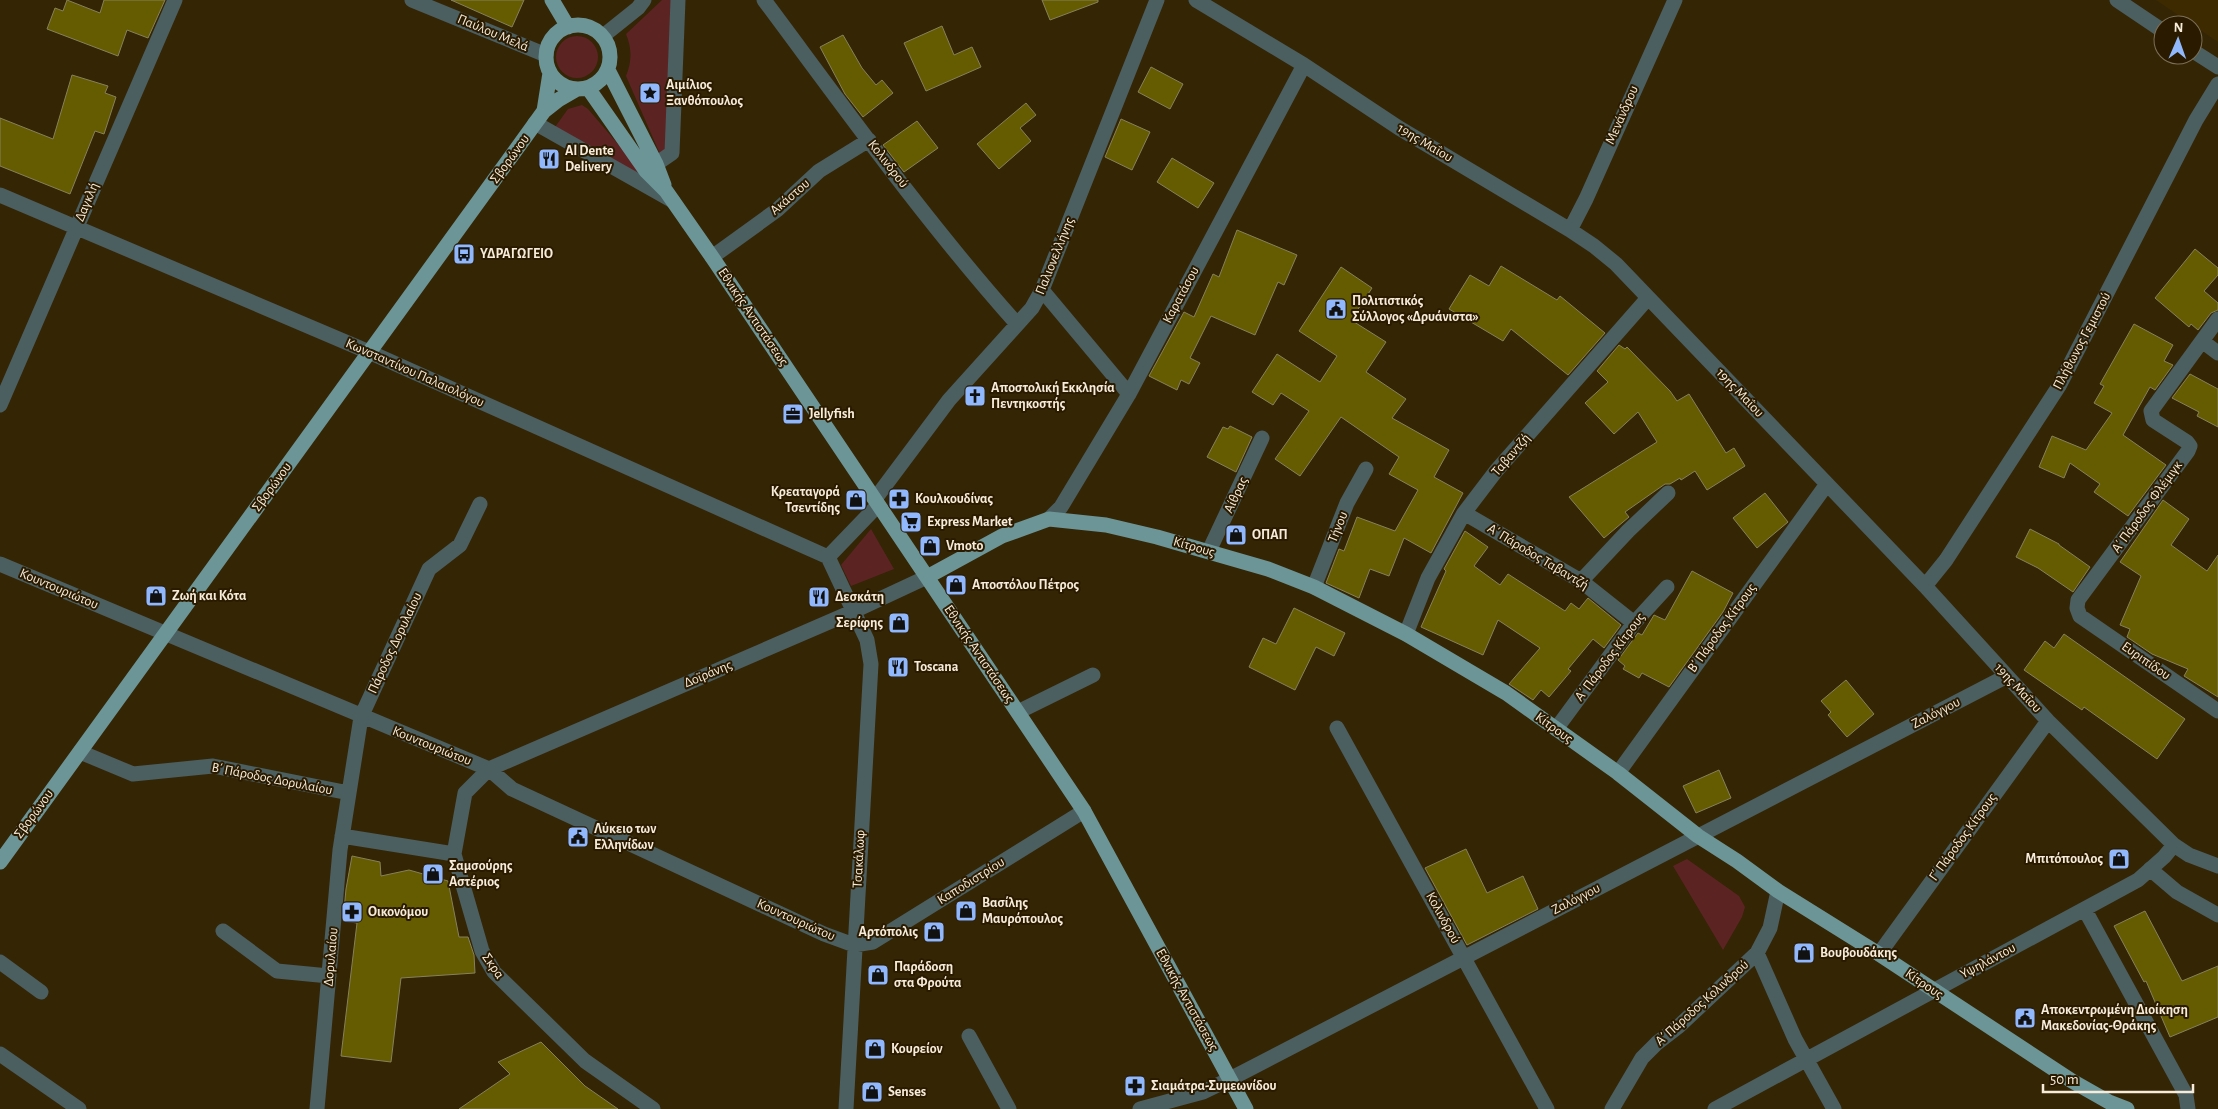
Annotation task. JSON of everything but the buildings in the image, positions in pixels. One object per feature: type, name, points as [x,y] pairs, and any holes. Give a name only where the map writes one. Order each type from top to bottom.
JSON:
[{"type":"main road","points":[[552,0],[568,27]]},
{"type":"main road","points":[[540,117],[550,73],[546,55],[552,38],[568,27],[587,26],[596,30],[603,36],[610,52],[608,70],[656,164],[670,196]]},
{"type":"main road","points":[[540,117],[558,100],[596,84],[608,70]]},
{"type":"main road","points":[[550,73],[563,85],[583,88],[646,171],[670,196]]},
{"type":"main road","name":"Σβορώνου","points":[[0,862],[540,117]]},
{"type":"main road","name":"Εθνικής Αντιστάσεως","points":[[670,196],[1084,811],[1246,1109]]},
{"type":"main road","name":"Κίτρους","points":[[927,577],[1002,536],[1049,519],[1106,525],[1209,551],[1268,569],[1314,587],[1406,634],[1506,693],[1618,773],[1698,836],[1778,891],[1879,954],[2072,1081],[2109,1102],[2127,1109]]},
{"type":"street","name":"Δαγκλή","points":[[0,405],[174,0]]},
{"type":"street","name":"Παύλου Μελά","points":[[412,0],[546,55]]},
{"type":"street","points":[[603,36],[638,8],[644,0]]},
{"type":"street","points":[[656,164],[672,153],[678,0]]},
{"type":"street","name":"Κολινδρού","points":[[764,0],[869,140],[979,281],[1017,324]]},
{"type":"street","name":"Παλιονελλήνης","points":[[828,557],[876,502],[949,400],[1032,308],[1042,290],[1157,0]]},
{"type":"street","name":"19ης Μαΐου","points":[[1196,0],[1304,65],[1399,128],[1570,230],[1616,264],[1925,586],[2048,721],[2174,845],[2189,855],[2218,866]]},
{"type":"street","name":"Μενάνδρου","points":[[1570,230],[1586,199],[1675,0]]},
{"type":"street","points":[[2116,0],[2153,24]]},
{"type":"street","points":[[2203,57],[2218,67]]},
{"type":"street","name":"Καρατάσου","points":[[1049,519],[1061,507],[1129,394],[1304,65]]},
{"type":"street","name":"Πλήθωνος Γεμιστού","points":[[1925,586],[1946,560],[2059,386],[2196,120],[2218,84]]},
{"type":"street","points":[[540,117],[670,196]]},
{"type":"street","name":"Ακάστου","points":[[712,257],[777,210],[819,171],[869,140]]},
{"type":"street","name":"Κωνσταντίνου Παλαιολόγου","points":[[0,195],[369,352],[828,557]]},
{"type":"street","points":[[1042,290],[1129,394]]},
{"type":"street","name":"Ταβαντζή","points":[[1406,634],[1428,578],[1464,514],[1496,471],[1648,298]]},
{"type":"street","name":"Α΄ Πάροδος Φλέμιγκ","points":[[2077,608],[2078,600],[2188,451],[2190,446],[2187,442],[2153,420],[2151,411],[2218,319]]},
{"type":"street","points":[[2202,341],[2218,353]]},
{"type":"street","name":"Αίθρας","points":[[1209,551],[1262,438]]},
{"type":"street","name":"Τήνου","points":[[1314,587],[1347,503],[1366,469]]},
{"type":"street","name":"Β΄ Πάροδος Κίτρους","points":[[1618,773],[1827,484]]},
{"type":"street","points":[[1581,581],[1628,530],[1668,494]]},
{"type":"street","name":"Πάροδος Δορυλαίου","points":[[361,717],[429,569],[460,545],[480,504]]},
{"type":"street","name":"Α΄ Πάροδος Ταβαντζή","points":[[1464,514],[1581,581],[1634,623]]},
{"type":"street","name":"Τσακάλωφ","points":[[828,557],[852,612],[867,640],[871,664],[846,1109]]},
{"type":"street","name":"Κουντουριώτου","points":[[0,564],[361,717],[489,769],[512,789],[824,934],[854,945]]},
{"type":"street","name":"Δοϊράνης","points":[[489,769],[852,612],[927,577]]},
{"type":"street","name":"Α΄ Πάροδος Κίτρους","points":[[1556,729],[1634,623],[1667,587]]},
{"type":"street","name":"Ευριπίδου","points":[[2077,608],[2080,616],[2218,711]]},
{"type":"street","points":[[1018,712],[1094,675]]},
{"type":"street","name":"Ζαλόγγου","points":[[1140,1109],[1203,1092],[1230,1079],[2007,676]]},
{"type":"street","name":"Δορυλαίου","points":[[318,1109],[342,836],[361,717]]},
{"type":"street","name":"Γ΄ Πάροδος Κίτρους","points":[[1879,954],[2048,721]]},
{"type":"street","name":"Κολινδρού","points":[[1338,728],[1547,1109]]},
{"type":"street","name":"Β΄ Πάροδος Δορυλαίου","points":[[80,752],[133,774],[213,766],[349,794]]},
{"type":"street","name":"Σκρα","points":[[489,769],[465,793],[454,854],[482,951],[494,972],[585,1061],[653,1109]]},
{"type":"street","name":"Καποδιστρίου","points":[[854,945],[873,942],[1084,811]]},
{"type":"street","points":[[342,836],[454,854]]},
{"type":"street","name":"Υψηλάντου","points":[[1715,1109],[2138,880],[2174,845]]},
{"type":"street","points":[[2150,869],[2177,892],[2218,915]]},
{"type":"street","name":"Α΄ Πάροδος Κολινδρού","points":[[1612,1109],[1642,1058],[1757,953],[1770,928],[1778,891]]},
{"type":"street","points":[[2084,910],[2186,1095],[2188,1109]]},
{"type":"street","points":[[224,931],[277,971],[329,976]]},
{"type":"street","points":[[1757,953],[1795,1039],[1834,1109]]},
{"type":"street","points":[[0,962],[41,992]]},
{"type":"street","points":[[969,1036],[1009,1109]]},
{"type":"street","points":[[0,1054],[79,1109]]},
{"type":"shaded area","points":[[662,0],[673,0],[668,149],[660,154],[626,76],[631,55],[626,34]]},
{"type":"shaded area","points":[[2156,0],[2218,0],[2218,42],[2203,32],[2203,15],[2178,15]]},
{"type":"shaded area","points":[[577,36],[592,42],[598,57],[592,72],[577,78],[562,72],[556,57],[562,42]]},
{"type":"shaded area","points":[[582,105],[588,109],[652,184],[555,127],[568,109]]},
{"type":"shaded area","points":[[871,529],[894,569],[851,586],[841,565]]},
{"type":"shaded area","points":[[1687,859],[1739,896],[1745,907],[1742,917],[1723,950],[1673,866]]},
{"type":"place","name":"Αιμίλιος Ξανθόπουλος","points":[[650,93]]},
{"type":"place","name":"Al Dente Delivery","points":[[549,159]]},
{"type":"place","name":"ΥΔΡΑΓΩΓΕΙΟ","points":[[464,254]]},
{"type":"place","name":"Πολιτιστικός Σύλλογος «Δρυάνιστα»","points":[[1336,309]]},
{"type":"place","name":"Αποστολική Εκκλησία Πεντηκοστής","points":[[975,396]]},
{"type":"place","name":"Jellyfish","points":[[793,414]]},
{"type":"place","name":"Κουλκουδίνας","points":[[899,499]]},
{"type":"place","name":"Κρεαταγορά Τσεντίδης","points":[[856,500]]},
{"type":"place","name":"Express Market","points":[[911,522]]},
{"type":"place","name":"ΟΠΑΠ","points":[[1236,535]]},
{"type":"place","name":"Vmoto","points":[[930,546]]},
{"type":"place","name":"Αποστόλου Πέτρος","points":[[956,585]]},
{"type":"place","name":"Ζωή και Κότα","points":[[156,596]]},
{"type":"place","name":"Δεσκάτη","points":[[819,597]]},
{"type":"place","name":"Σερίφης","points":[[899,623]]},
{"type":"place","name":"Toscana","points":[[898,667]]},
{"type":"place","name":"Λύκειο των Ελληνίδων","points":[[578,837]]},
{"type":"place","name":"Μπιτόπουλος","points":[[2119,859]]},
{"type":"place","name":"Σαμσούρης Αστέριος","points":[[433,874]]},
{"type":"place","name":"Βασίλης Μαυρόπουλος","points":[[966,911]]},
{"type":"place","name":"Οικονόμου","points":[[352,912]]},
{"type":"place","name":"Αρτόπολις","points":[[934,932]]},
{"type":"place","name":"Βουβουδάκης","points":[[1804,953]]},
{"type":"place","name":"Παράδοση στα Φρούτα","points":[[878,975]]},
{"type":"place","name":"Αποκεντρωμένη Διοίκηση Μακεδονίας-Θράκης","points":[[2025,1018]]},
{"type":"place","name":"Κουρείον","points":[[875,1049]]},
{"type":"place","name":"Σιαμάτρα-Συμεωνίδου","points":[[1135,1086]]},
{"type":"place","name":"Senses","points":[[872,1092]]}]
